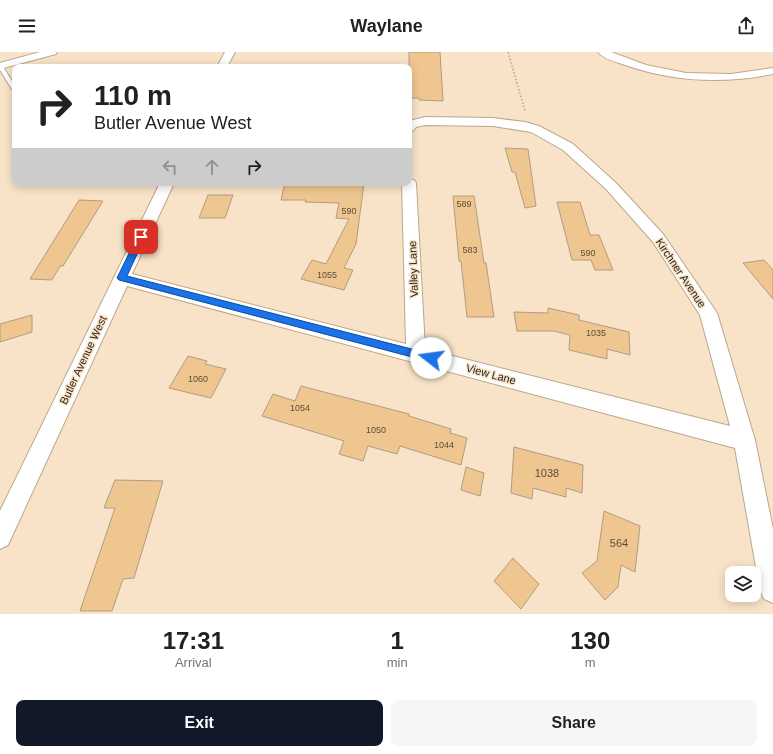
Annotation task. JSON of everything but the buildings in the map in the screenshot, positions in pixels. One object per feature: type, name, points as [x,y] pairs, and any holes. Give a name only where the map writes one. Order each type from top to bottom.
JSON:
[{"type":"street","points":[[0,66],[52,52]]},
{"type":"street","points":[[224,64],[230,52]]},
{"type":"street","points":[[603,52],[617,59],[652,70],[690,77],[728,77],[773,71]]},
{"type":"street","name":"Kirchner Avenue","points":[[412,125],[425,121],[493,122],[525,126],[535,129],[568,147],[611,186],[658,238],[708,313],[744,440],[773,590]]},
{"type":"street","name":"Butler Avenue West","points":[[0,537],[166,186]]},
{"type":"street","name":"Valley Lane","points":[[409,186],[416,354]]},
{"type":"street","name":"View Lane","points":[[122,278],[744,440]]},
{"type":"lane","points":[[0,66],[12,85]]},
{"type":"path","points":[[508,52],[526,113],[525,126]]},
{"type":"route","points":[[141,237],[122,278],[431,358]]}]
